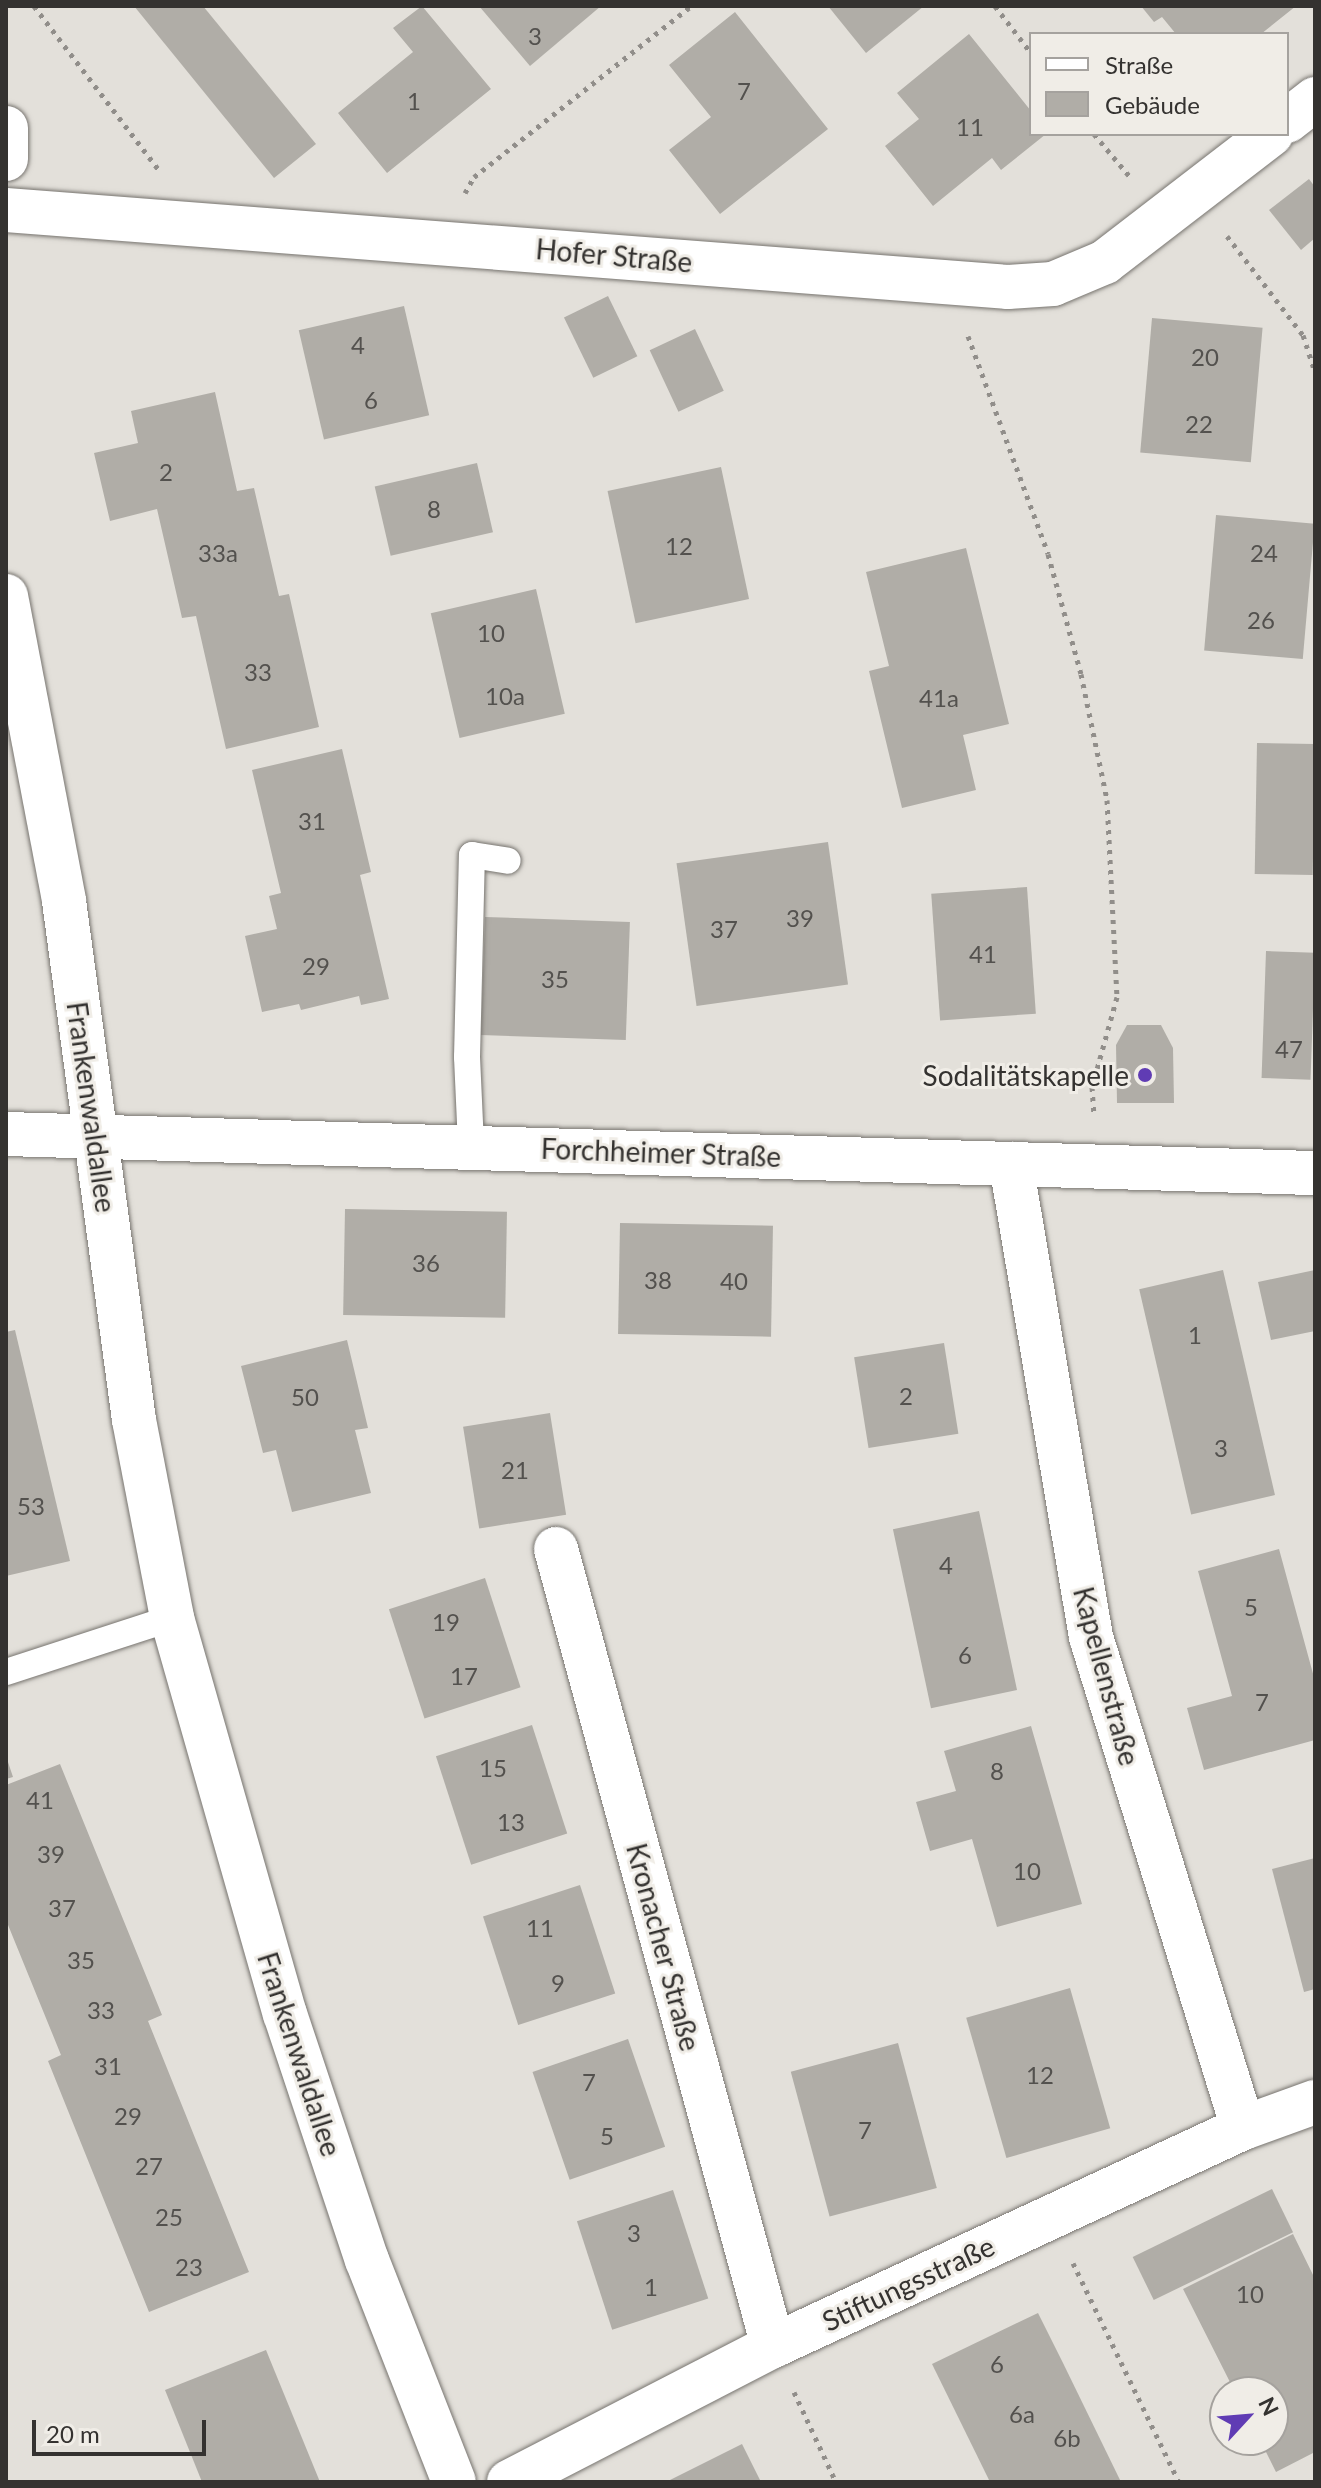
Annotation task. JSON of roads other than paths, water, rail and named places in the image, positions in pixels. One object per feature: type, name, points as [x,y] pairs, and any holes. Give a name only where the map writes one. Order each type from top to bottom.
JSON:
[{"type":"street","points":[[1289,119],[1315,99]]},
{"type":"street","points":[[6,128],[6,159]]},
{"type":"street","name":"Hofer Straße","points":[[6,210],[438,240],[948,283],[1053,284],[1085,274],[1268,136]]},
{"type":"street","name":"Frankenwaldallee","points":[[6,596],[64,901],[134,1420],[172,1618],[285,2014],[367,2260],[454,2482]]},
{"type":"street","name":"Forchheimer Straße","points":[[6,1134],[471,1145],[1315,1173]]},
{"type":"street","name":"Kapellenstraße","points":[[1011,1164],[1091,1637],[1243,2128]]},
{"type":"street","name":"Kronacher Straße","points":[[556,1549],[773,2346]]},
{"type":"street","name":"Stiftungsstraße","points":[[509,2482],[773,2346],[1243,2128],[1315,2102]]},
{"type":"lane","points":[[471,1145],[467,1057],[472,855],[508,861]]},
{"type":"lane","points":[[6,1672],[172,1618]]},
{"type":"place","name":"Sodalitätskapelle","points":[[1145,1075]]}]
